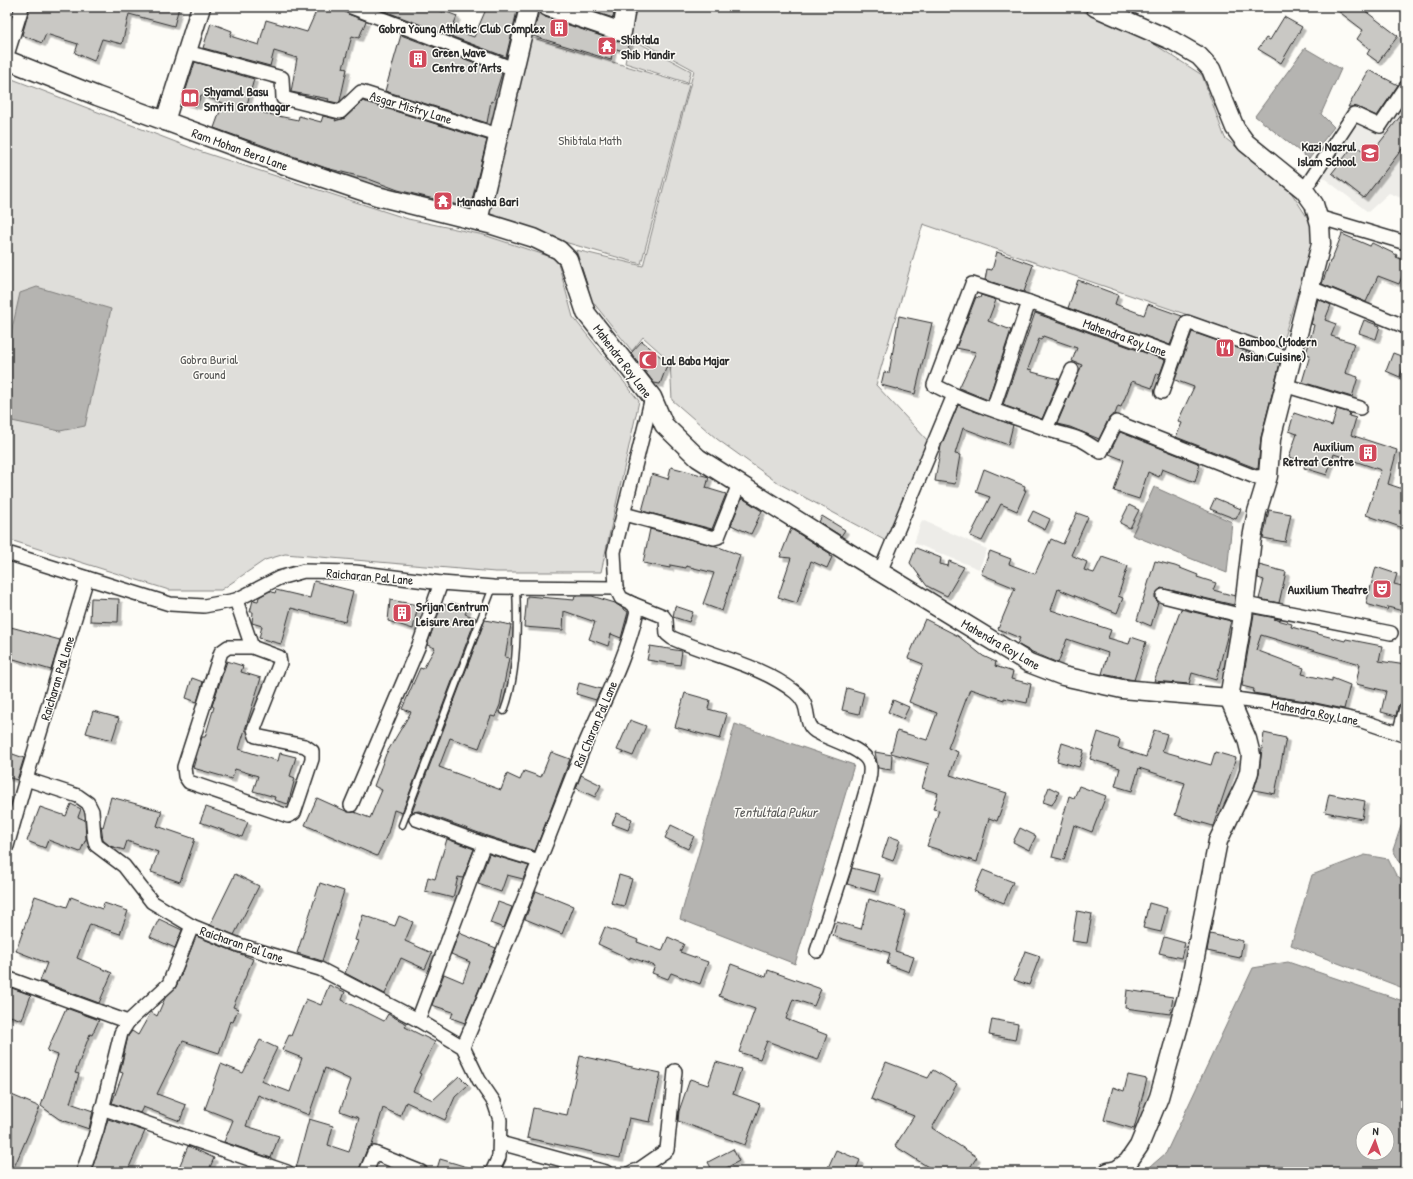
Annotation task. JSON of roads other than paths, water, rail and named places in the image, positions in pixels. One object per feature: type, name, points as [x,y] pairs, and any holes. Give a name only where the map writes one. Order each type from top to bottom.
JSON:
[{"type":"street","points":[[7,55],[22,7]]},
{"type":"street","points":[[165,122],[201,7]]},
{"type":"street","points":[[351,7],[514,69]]},
{"type":"street","points":[[478,221],[529,7]]},
{"type":"street","points":[[548,7],[622,32],[626,7]]},
{"type":"street","points":[[1095,7],[1173,41],[1199,56],[1211,69],[1235,128],[1246,143],[1304,190],[1314,204],[1318,217],[1321,244],[1311,288],[1284,385],[1271,439],[1268,476],[1257,512],[1252,538],[1244,610],[1229,698],[1247,739],[1251,756],[1249,772],[1245,784],[1218,841],[1188,993],[1159,1097],[1139,1146],[1128,1162],[1117,1170],[1108,1172]]},
{"type":"street","name":"Asgar Mistry Lane","points":[[186,52],[282,78],[283,98],[340,112],[361,92],[498,135]]},
{"type":"street","name":"Ram Mohan Bera Lane","points":[[7,60],[165,122],[282,164],[377,196],[478,221]]},
{"type":"street","points":[[1304,190],[1354,114],[1380,126],[1406,87]]},
{"type":"street","points":[[1318,217],[1406,242]]},
{"type":"street","name":"Mahendra Roy Lane","points":[[478,221],[534,238],[559,250],[568,259],[586,313],[652,397],[664,425],[698,458],[1029,663],[1063,676],[1122,688],[1229,698],[1305,709],[1362,721],[1403,734],[1406,709]]},
{"type":"street","name":"Mahendra Roy Lane","points":[[1268,476],[1255,477],[1116,422],[1101,452],[1080,440],[954,395],[934,385],[972,284],[1029,302],[1175,355],[1187,322],[1291,359]]},
{"type":"street","points":[[1311,288],[1406,327]]},
{"type":"street","points":[[993,409],[1029,302]]},
{"type":"street","points":[[1162,392],[1175,355]]},
{"type":"street","points":[[1046,429],[1072,370]]},
{"type":"street","points":[[1284,385],[1360,408]]},
{"type":"street","points":[[880,572],[954,395]]},
{"type":"street","points":[[652,397],[614,552],[616,588],[622,598],[663,616],[666,620],[667,634],[672,638],[744,665],[794,691],[807,707],[808,722],[814,730],[862,754],[869,762],[870,772],[868,784],[844,868],[817,951]]},
{"type":"street","points":[[624,514],[714,538],[718,536],[739,484]]},
{"type":"street","name":"Raicharan Pal Lane","points":[[7,553],[170,604],[204,606],[236,600],[279,578],[304,571],[355,572],[442,583],[493,587],[616,588]]},
{"type":"street","name":"Raicharan Pal Lane","points":[[87,578],[26,780],[78,796],[88,803],[92,811],[96,845],[124,866],[152,902],[192,926],[239,945],[320,969],[418,1020],[463,1047]]},
{"type":"street","points":[[351,805],[419,645],[442,583]]},
{"type":"street","points":[[1164,596],[1391,633]]},
{"type":"street","points":[[236,600],[252,647]]},
{"type":"street","name":"Rai Charan Pal Lane","points":[[463,1047],[507,943],[582,752],[630,642],[637,611],[633,604]]},
{"type":"street","points":[[228,647],[252,647],[275,654],[279,657],[280,663],[254,729],[256,736],[305,746],[312,751],[312,759],[294,813],[288,816],[189,782],[185,776],[184,767],[221,652],[228,647]]},
{"type":"street","points":[[7,846],[26,780]]},
{"type":"street","points":[[416,819],[484,844],[540,861]]},
{"type":"street","points":[[418,1020],[484,844]]},
{"type":"street","points":[[83,1172],[97,1130],[121,1033],[128,1022],[169,984],[192,926]]},
{"type":"street","points":[[7,978],[128,1022]]},
{"type":"street","points":[[463,1047],[479,1080],[494,1102],[500,1120],[499,1157],[492,1172]]},
{"type":"street","points":[[632,1172],[638,1170],[667,1150],[675,1071]]},
{"type":"street","points":[[102,1108],[287,1172]]},
{"type":"street","points":[[500,1143],[606,1172]]},
{"type":"street","points":[[366,1172],[374,1153],[421,1172]]},
{"type":"lane","points":[[402,825],[493,587]]},
{"type":"lane","points":[[504,711],[511,692],[518,617],[516,587]]},
{"type":"water","points":[[1305,48],[1341,69],[1321,114],[1334,127],[1309,159],[1255,116]]},
{"type":"water","points":[[37,287],[111,309],[85,426],[60,431],[7,420],[7,351],[20,293]]},
{"type":"water","points":[[1154,487],[1232,522],[1227,573],[1132,535]]},
{"type":"water","name":"Tentultala Pukur","points":[[735,724],[854,765],[795,964],[680,919]]},
{"type":"water","points":[[1406,811],[1406,874],[1393,850]]},
{"type":"water","points":[[1365,855],[1388,859],[1396,875],[1406,882],[1406,982],[1403,988],[1291,945],[1312,875]]},
{"type":"water","points":[[1288,962],[1406,1002],[1406,1172],[1144,1172],[1166,1153],[1253,968]]},
{"type":"place","name":"Gobra Young Athletic Club Complex","points":[[559,28]]},
{"type":"place","name":"Shibtala Shib Mandir","points":[[607,46]]},
{"type":"place","name":"Green Wave Centre of Arts","points":[[418,59]]},
{"type":"place","name":"Shyamal Basu Smriti Gronthagar","points":[[190,98]]},
{"type":"place","name":"Kazi Nazrul Islam School","points":[[1370,153]]},
{"type":"place","name":"Manasha Bari","points":[[443,201]]},
{"type":"place","name":"Bamboo (Modern Asian Cuisine)","points":[[1225,348]]},
{"type":"place","name":"Lal Baba Majar","points":[[648,360]]},
{"type":"place","name":"Auxilium Retreat Centre","points":[[1368,453]]},
{"type":"place","name":"Auxilium Theatre","points":[[1382,589]]},
{"type":"place","name":"Srijan Centrum Leisure Area","points":[[402,613]]},
{"type":"park label","name":"Shibtala Math","points":[[590,140]]},
{"type":"park label","name":"Gobra Burial Ground","points":[[209,366]]}]
